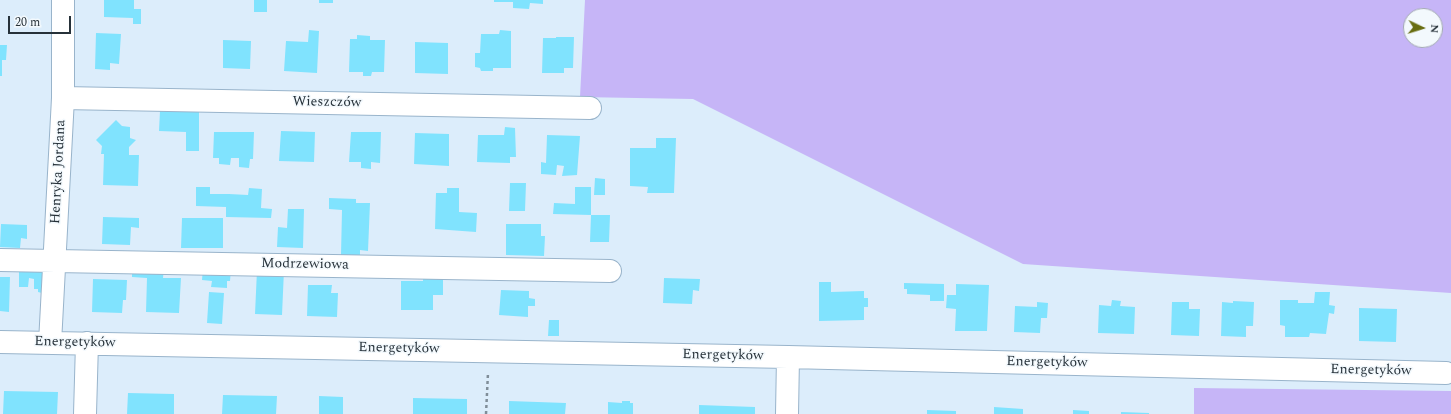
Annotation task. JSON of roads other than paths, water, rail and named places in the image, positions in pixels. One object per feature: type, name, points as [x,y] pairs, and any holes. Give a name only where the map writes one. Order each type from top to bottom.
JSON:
[{"type":"street","name":"Henryka Jordana","points":[[50,343],[63,98],[63,0]]},
{"type":"street","name":"Wieszczów","points":[[63,98],[590,108]]},
{"type":"street","name":"Modrzewiowa","points":[[0,260],[610,271]]},
{"type":"street","name":"Energetyków","points":[[0,342],[788,357],[1446,373]]},
{"type":"street","points":[[85,414],[87,343]]},
{"type":"street","points":[[787,414],[788,357]]}]
